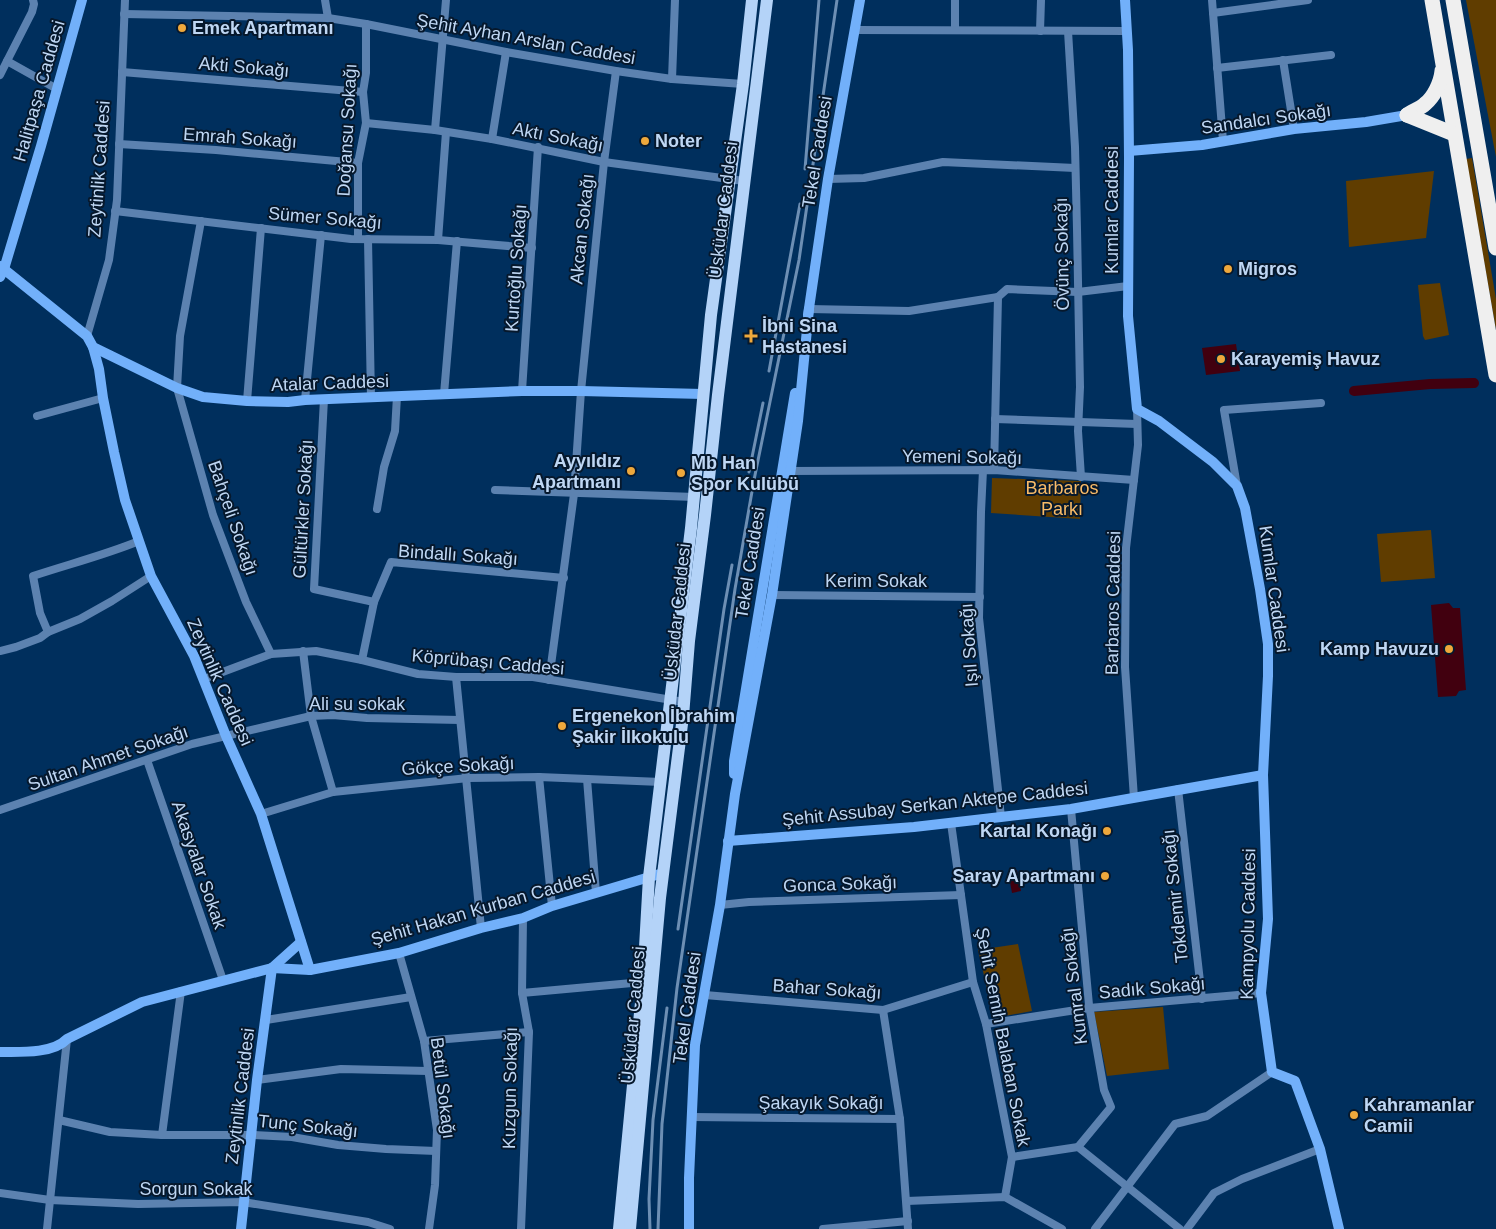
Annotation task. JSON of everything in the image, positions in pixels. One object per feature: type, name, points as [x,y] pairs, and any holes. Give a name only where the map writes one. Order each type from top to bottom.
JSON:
[{"type":"highway","points":[[1432,0],[1496,375]]},
{"type":"highway","points":[[1453,0],[1496,248]]},
{"type":"highway","points":[[1406,114],[1426,104],[1431,98],[1441,78],[1443,64]]},
{"type":"highway","points":[[1406,114],[1454,134]]},
{"type":"main road","name":"Üsküdar Caddesi","points":[[619,1229],[642,982],[649,877],[694,497],[711,315],[743,84],[752,0]]},
{"type":"main road","name":"Üsküdar Caddesi","points":[[630,1229],[663,873],[718,395],[768,0]]},
{"type":"main road","points":[[703,394],[718,395]]},
{"type":"street","points":[[0,74],[32,12],[33,0]]},
{"type":"street","name":"Halitpaşa Caddesi","points":[[1,270],[57,89],[82,0]]},
{"type":"street","name":"Zeytinlik Caddesi","points":[[86,336],[109,260],[115,211],[125,0]]},
{"type":"street","points":[[325,0],[328,18]]},
{"type":"street","points":[[435,130],[446,0]]},
{"type":"street","points":[[672,79],[675,0]]},
{"type":"street","name":"Tekel Caddesi","points":[[735,794],[734,761],[809,309],[828,179],[860,0]]},
{"type":"street","points":[[955,0],[955,30]]},
{"type":"street","points":[[1040,31],[1041,0]]},
{"type":"street","name":"Kumlar Caddesi","points":[[1125,0],[1129,151],[1128,316],[1141,412]]},
{"type":"street","points":[[1212,0],[1223,141]]},
{"type":"street","points":[[1213,13],[1308,0]]},
{"type":"street","name":"Şehit Ayhan Arslan Caddesi","points":[[124,14],[328,18],[366,24],[443,41],[616,71],[672,79],[743,84]]},
{"type":"street","name":"Doğansu Sokağı","points":[[358,239],[358,162],[366,123],[363,92],[366,73],[366,24]]},
{"type":"street","points":[[854,30],[1126,31]]},
{"type":"street","name":"Övünç Sokağı","points":[[1068,31],[1075,168],[1080,387],[1078,422],[1081,477]]},
{"type":"street","points":[[492,139],[506,52]]},
{"type":"street","points":[[1217,68],[1331,55]]},
{"type":"street","points":[[1283,60],[1294,129]]},
{"type":"street","points":[[7,61],[57,89]]},
{"type":"street","name":"Akcan Sokağı","points":[[549,680],[574,494],[581,391],[604,162],[616,71]]},
{"type":"street","name":"Akti Sokağı","points":[[122,72],[363,92]]},
{"type":"street","name":"Sandalcı Sokağı","points":[[1129,151],[1202,145],[1294,129],[1366,122],[1406,114]]},
{"type":"street","name":"Aktı Sokağı","points":[[366,123],[435,130],[538,147],[604,162],[744,181]]},
{"type":"street","points":[[438,240],[446,132]]},
{"type":"street","name":"Emrah Sokağı","points":[[119,144],[358,162]]},
{"type":"street","name":"Kurtoğlu Sokağı","points":[[522,392],[538,147]]},
{"type":"street","points":[[828,179],[864,178],[943,162],[1075,168]]},
{"type":"street","name":"Sümer Sokağı","points":[[115,211],[358,239],[457,240],[532,248]]},
{"type":"street","name":"Bahçeli Sokağı","points":[[202,221],[180,336],[177,388],[213,516],[246,602],[271,654]]},
{"type":"street","points":[[247,402],[261,228]]},
{"type":"street","points":[[304,400],[321,235]]},
{"type":"street","points":[[368,239],[371,398]]},
{"type":"street","points":[[444,394],[457,240]]},
{"type":"street","points":[[1,270],[86,336],[93,347]]},
{"type":"street","points":[[809,309],[909,311],[998,297],[1007,289],[1078,292],[1128,286]]},
{"type":"street","points":[[994,470],[998,297]]},
{"type":"street","name":"Tekel Caddesi","points":[[688,1229],[695,1045],[720,905],[735,794],[772,596],[798,422],[809,309]]},
{"type":"street","name":"Zeytinlik Caddesi","points":[[93,347],[126,500],[139,541],[152,576],[194,656],[226,736],[261,814],[310,970]]},
{"type":"street","name":"Atalar Caddesi","points":[[93,347],[177,388],[203,397],[247,402],[522,392],[581,391],[703,394]]},
{"type":"street","points":[[377,509],[384,467],[395,431],[397,396]]},
{"type":"street","points":[[37,416],[103,398]]},
{"type":"street","name":"Gültürkler Sokağı","points":[[324,399],[314,590],[374,602]]},
{"type":"street","points":[[1237,486],[1224,410],[1321,403]]},
{"type":"street","points":[[1141,412],[1159,421],[1213,462],[1237,486]]},
{"type":"street","name":"Barbaros Caddesi","points":[[1134,798],[1125,667],[1126,548],[1138,445],[1137,424],[1141,412]]},
{"type":"street","points":[[995,419],[1137,424]]},
{"type":"street","name":"Işıl Sokağı","points":[[983,470],[979,618],[1001,818]]},
{"type":"street","name":"Yemeni Sokağı","points":[[790,471],[994,470],[1134,480]]},
{"type":"street","name":"Kumlar Caddesi","points":[[1237,486],[1245,508],[1268,644],[1263,775]]},
{"type":"street","points":[[495,490],[694,497]]},
{"type":"street","points":[[48,632],[40,613],[33,576],[114,551],[139,541]]},
{"type":"street","name":"Bindallı Sokağı","points":[[362,660],[374,602],[391,562],[564,578]]},
{"type":"street","points":[[0,651],[40,638],[48,632],[80,619],[152,576]]},
{"type":"street","name":"Kerim Sokak","points":[[772,596],[980,597]]},
{"type":"street","points":[[303,651],[311,716],[333,792]]},
{"type":"street","name":"Köprübaşı Caddesi","points":[[204,679],[271,654],[303,651],[329,653],[418,674],[456,677],[533,677],[684,702]]},
{"type":"street","points":[[456,677],[480,928]]},
{"type":"street","name":"Ali su sokak","points":[[226,736],[311,716],[333,715],[367,718],[460,720]]},
{"type":"street","name":"Sultan Ahmet Sokağı","points":[[0,810],[192,744],[226,736]]},
{"type":"street","name":"Akasyalar Sokak","points":[[147,760],[222,980]]},
{"type":"street","name":"Şehit Assubay Serkan Aktepe Caddesi","points":[[728,841],[1001,818],[1071,809],[1263,775]]},
{"type":"street","name":"Kampyolu Caddesi","points":[[1263,775],[1268,919],[1261,993],[1272,1072]]},
{"type":"street","points":[[538,777],[552,906]]},
{"type":"street","name":"Gökçe Sokağı","points":[[261,814],[333,792],[465,778],[538,777],[661,782]]},
{"type":"street","points":[[587,779],[596,893]]},
{"type":"street","name":"Tokdemir Sokağı","points":[[1178,789],[1202,999]]},
{"type":"street","name":"Kumral Sokağı","points":[[1071,809],[1089,1008],[1104,1090],[1111,1107],[1078,1147]]},
{"type":"street","name":"Şehit Semih Balaban Sokak","points":[[951,823],[973,982],[986,1024],[1012,1157],[1005,1198]]},
{"type":"street","name":"Şehit Hakan Kurban Caddesi","points":[[272,968],[310,970],[399,953],[480,928],[523,918],[552,906],[663,873]]},
{"type":"street","name":"Gonca Sokağı","points":[[720,905],[962,895]]},
{"type":"street","name":"Kuzgun Sokağı","points":[[521,1229],[529,1032],[522,993],[523,918]]},
{"type":"street","points":[[0,1052],[35,1052],[63,1043],[66,1039],[142,1002],[272,968],[301,942]]},
{"type":"street","name":"Betül Sokağı","points":[[399,953],[424,1042],[437,1130],[436,1185],[429,1229]]},
{"type":"street","name":"Zeytinlik Caddesi","points":[[241,1229],[257,1080],[272,968]]},
{"type":"street","points":[[522,993],[642,982]]},
{"type":"street","name":"Bahar Sokağı","points":[[705,995],[883,1010],[973,982]]},
{"type":"street","points":[[162,1135],[181,991]]},
{"type":"street","name":"Sadık Sokağı","points":[[986,1024],[1089,1008],[1261,993]]},
{"type":"street","points":[[266,1020],[411,997]]},
{"type":"street","name":"Şakayık Sokağı","points":[[692,1117],[900,1118],[883,1010]]},
{"type":"street","points":[[424,1042],[529,1032]]},
{"type":"street","points":[[47,1229],[66,1039]]},
{"type":"street","points":[[257,1080],[341,1069],[428,1071]]},
{"type":"street","points":[[1095,1229],[1175,1124],[1207,1116],[1272,1072],[1295,1081],[1320,1149],[1339,1229]]},
{"type":"street","points":[[823,1229],[908,1225],[900,1118]]},
{"type":"street","name":"Tunç Sokağı","points":[[59,1120],[110,1132],[162,1135],[292,1137],[338,1145],[436,1151]]},
{"type":"street","points":[[1012,1157],[1078,1147],[1180,1229]]},
{"type":"street","points":[[1187,1229],[1214,1193],[1320,1149]]},
{"type":"street","name":"Sorgun Sokak","points":[[0,1194],[50,1200],[138,1204],[243,1202],[359,1220],[390,1229]]},
{"type":"street","points":[[907,1200],[1005,1198],[1062,1229]]},
{"type":"green space","points":[[1466,0],[1496,0],[1496,157]]},
{"type":"green space","points":[[1472,158],[1496,299],[1496,330],[1466,159]]},
{"type":"green space","points":[[1434,171],[1426,238],[1349,247],[1346,181]]},
{"type":"green space","points":[[1440,283],[1449,335],[1425,340],[1418,285]]},
{"type":"green space","name":"Barbaros Parkı","points":[[992,478],[1081,481],[1080,519],[991,513]]},
{"type":"green space","points":[[1431,530],[1435,578],[1381,582],[1377,534]]},
{"type":"green space","points":[[1018,944],[1032,1011],[994,1018],[978,950]]},
{"type":"green space","points":[[1163,1007],[1169,1069],[1107,1076],[1094,1012]]},
{"type":"shaded area","name":"Karayemiş Havuz","points":[[1236,344],[1240,371],[1206,375],[1202,348]]},
{"type":"shaded area","name":"Kamp Havuzu","points":[[1449,603],[1453,608],[1460,608],[1466,690],[1459,691],[1456,696],[1438,697],[1431,605]]},
{"type":"shaded area","points":[[1017,870],[1021,891],[1012,893],[1008,872]]},
{"type":"waterway","points":[[1354,391],[1430,384],[1474,383]]},
{"type":"railway","points":[[805,169],[819,0]]},
{"type":"railway","points":[[658,1229],[662,1124],[677,988],[735,589],[754,480],[799,260],[837,0]]},
{"type":"railway","points":[[769,371],[800,204]]},
{"type":"railway","points":[[749,472],[763,403]]},
{"type":"railway","points":[[678,929],[732,565]]},
{"type":"railway","points":[[650,1229],[649,1199],[653,1120],[667,1008]]},
{"type":"place","name":"Emek Apartmanı","points":[[182,28]]},
{"type":"place","name":"Noter","points":[[645,141]]},
{"type":"place","name":"Migros","points":[[1228,269]]},
{"type":"place","name":"İbni Sina Hastanesi","points":[[751,336]]},
{"type":"place","name":"Karayemiş Havuz","points":[[1221,359]]},
{"type":"place","name":"Ayyıldız Apartmanı","points":[[631,471]]},
{"type":"place","name":"Mb Han Spor Kulübü","points":[[681,473]]},
{"type":"place","name":"Kamp Havuzu","points":[[1449,649]]},
{"type":"place","name":"Ergenekon İbrahim Şakir İlkokulu","points":[[562,726]]},
{"type":"place","name":"Kartal Konağı","points":[[1107,831]]},
{"type":"place","name":"Saray Apartmanı","points":[[1105,876]]},
{"type":"place","name":"Kahramanlar Camii","points":[[1354,1115]]}]
